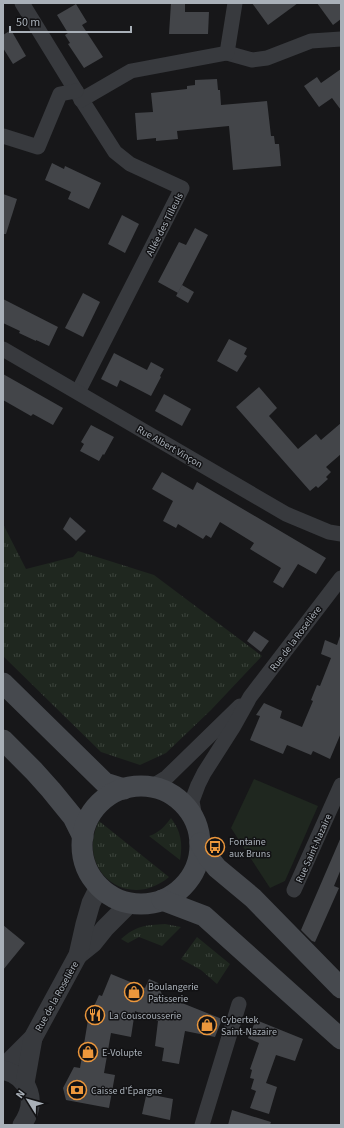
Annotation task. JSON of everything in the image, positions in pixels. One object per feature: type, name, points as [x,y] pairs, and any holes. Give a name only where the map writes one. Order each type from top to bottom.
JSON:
[{"type":"main road","points":[[3,683],[105,783],[124,789]]},
{"type":"main road","points":[[3,740],[51,790],[73,817],[83,837]]},
{"type":"main road","points":[[198,833],[198,861],[189,879],[182,888],[173,895],[162,900],[141,904],[130,903],[113,897],[99,887],[85,864],[83,837],[91,814],[99,804],[111,795],[124,789],[151,787],[161,790],[178,800],[191,814],[209,858],[217,868],[253,898],[341,988]]},
{"type":"main road","points":[[162,900],[204,916],[341,1039]]},
{"type":"street","points":[[22,3],[78,96]]},
{"type":"street","points":[[227,53],[235,3]]},
{"type":"street","points":[[3,136],[38,147],[60,94],[78,96],[131,71],[227,53],[252,60],[267,58],[311,41],[341,39]]},
{"type":"street","name":"Allée des Tilleuls","points":[[78,96],[115,152],[130,164],[182,188],[78,392]]},
{"type":"street","name":"Rue Albert Vinçon","points":[[3,349],[286,514],[329,532],[341,534]]},
{"type":"street","name":"Rue de la Roselière","points":[[198,833],[192,801],[198,785],[250,697],[341,578]]},
{"type":"street","name":"Rue de la Roselière","points":[[151,787],[172,772],[250,697]]},
{"type":"street","name":"Rue Saint-Nazaire","points":[[294,890],[335,817],[341,784]]},
{"type":"street","name":"Rue de la Roselière","points":[[3,1069],[33,1038],[78,955],[91,903],[99,887]]},
{"type":"street","name":"Rue de la Roselière","points":[[78,955],[93,944],[105,928],[130,903]]},
{"type":"street","points":[[202,1125],[239,1004]]},
{"type":"street","name":"Rue de la Roselière","points":[[25,1083],[33,1038]]},
{"type":"street","points":[[3,1069],[19,1076],[25,1083],[29,1092],[31,1101],[30,1110],[22,1125]]},
{"type":"green space","points":[[3,524],[26,569],[73,557],[78,551],[154,575],[262,656],[211,710],[166,753],[140,765],[101,752],[3,656]]},
{"type":"green space","points":[[254,779],[318,806],[285,881],[270,888],[231,828]]},
{"type":"green space","points":[[171,818],[179,833],[181,849],[180,860],[149,836],[162,829]]},
{"type":"green space","points":[[99,821],[169,877],[153,887],[137,890],[122,888],[109,880],[100,869],[94,855],[93,839]]},
{"type":"green space","points":[[165,924],[181,927],[162,946],[139,937],[128,943],[121,939],[131,931],[141,927]]},
{"type":"green space","points":[[197,937],[230,964],[217,984],[201,970],[181,959]]},
{"type":"building","points":[[171,3],[185,3],[185,12],[209,12],[208,34],[169,34]]},
{"type":"building","points":[[252,3],[298,3],[268,25]]},
{"type":"building","points":[[317,3],[341,3],[341,19],[333,25]]},
{"type":"building","points":[[76,4],[87,22],[82,25],[103,57],[84,68],[68,44],[70,43],[65,35],[68,33],[57,15]]},
{"type":"building","points":[[11,30],[26,56],[13,64],[3,48],[3,35]]},
{"type":"building","points":[[341,69],[341,110],[332,98],[319,107],[304,86],[317,77],[321,83]]},
{"type":"building","points":[[217,79],[218,90],[220,90],[221,105],[267,101],[271,136],[274,136],[275,144],[279,144],[281,166],[233,170],[229,126],[177,131],[178,139],[156,141],[156,138],[137,140],[135,113],[153,112],[151,93],[187,89],[187,86],[195,85],[195,80]]},
{"type":"building","points":[[52,163],[64,169],[65,166],[101,183],[89,209],[68,199],[71,192],[45,180]]},
{"type":"building","points":[[3,194],[17,199],[6,234],[3,234]]},
{"type":"building","points":[[122,215],[139,224],[125,253],[108,244]]},
{"type":"building","points":[[195,228],[208,235],[178,293],[158,282],[179,242],[186,245]]},
{"type":"building","points":[[182,285],[194,292],[188,303],[176,296]]},
{"type":"building","points":[[83,293],[100,302],[83,337],[65,328]]},
{"type":"building","points":[[3,299],[58,327],[49,346],[19,333],[20,331],[3,323]]},
{"type":"building","points":[[229,339],[247,348],[244,354],[247,356],[237,372],[217,361]]},
{"type":"building","points":[[114,353],[147,370],[151,362],[164,369],[151,396],[120,380],[117,387],[101,379]]},
{"type":"building","points":[[3,374],[63,408],[53,425],[33,414],[31,416],[3,400]]},
{"type":"building","points":[[259,387],[277,408],[269,416],[298,449],[316,434],[321,440],[341,423],[341,454],[326,467],[331,472],[326,477],[328,479],[318,488],[316,486],[310,491],[236,407]]},
{"type":"building","points":[[164,394],[191,409],[182,426],[155,411]]},
{"type":"building","points":[[91,425],[114,437],[99,461],[80,451],[84,444],[81,442]]},
{"type":"building","points":[[162,472],[193,490],[197,482],[326,558],[316,574],[298,564],[283,588],[273,582],[281,568],[250,549],[254,543],[220,522],[211,538],[206,535],[203,539],[178,524],[176,528],[163,521],[173,501],[152,489]]},
{"type":"building","points":[[70,517],[86,531],[76,541],[63,529]]},
{"type":"building","points":[[254,631],[269,641],[261,652],[247,641]]},
{"type":"building","points":[[340,636],[341,733],[330,759],[313,751],[311,755],[287,745],[283,754],[250,740],[260,716],[256,715],[264,703],[282,711],[280,718],[302,727],[313,701],[311,700],[317,685],[320,686],[331,658],[321,654],[325,640],[337,645]]},
{"type":"building","points":[[341,837],[341,869],[334,886],[339,888],[315,942],[301,930]]},
{"type":"building","points":[[3,925],[25,943],[3,970]]},
{"type":"building","points":[[111,974],[145,988],[149,979],[158,983],[162,995],[222,1019],[215,1037],[185,1031],[179,1064],[162,1061],[164,1048],[155,1046],[158,1021],[135,1011],[131,1037],[111,1033],[104,1073],[115,1075],[109,1108],[66,1100],[63,1088],[74,1067],[80,1068],[88,1020],[99,995],[102,996]]},
{"type":"building","points":[[256,1020],[303,1039],[295,1061],[276,1055],[266,1083],[277,1087],[269,1114],[250,1108],[256,1091],[251,1089],[254,1079],[250,1078],[252,1070],[250,1069],[259,1043],[248,1038]]},
{"type":"building","points":[[153,1095],[173,1099],[170,1120],[142,1114],[146,1096],[152,1097]]},
{"type":"building","points":[[232,1110],[271,1122],[270,1125],[228,1125]]},
{"type":"place","name":"Fontaine aux Bruns","points":[[215,847]]},
{"type":"place","name":"Boulangerie Patisserie","points":[[134,992]]},
{"type":"place","name":"La Couscousserie","points":[[95,1015]]},
{"type":"place","name":"Cybertek Saint-Nazaire","points":[[207,1025]]},
{"type":"place","name":"E-Volupte","points":[[88,1052]]},
{"type":"place","name":"Caisse d'Épargne","points":[[77,1090]]}]
